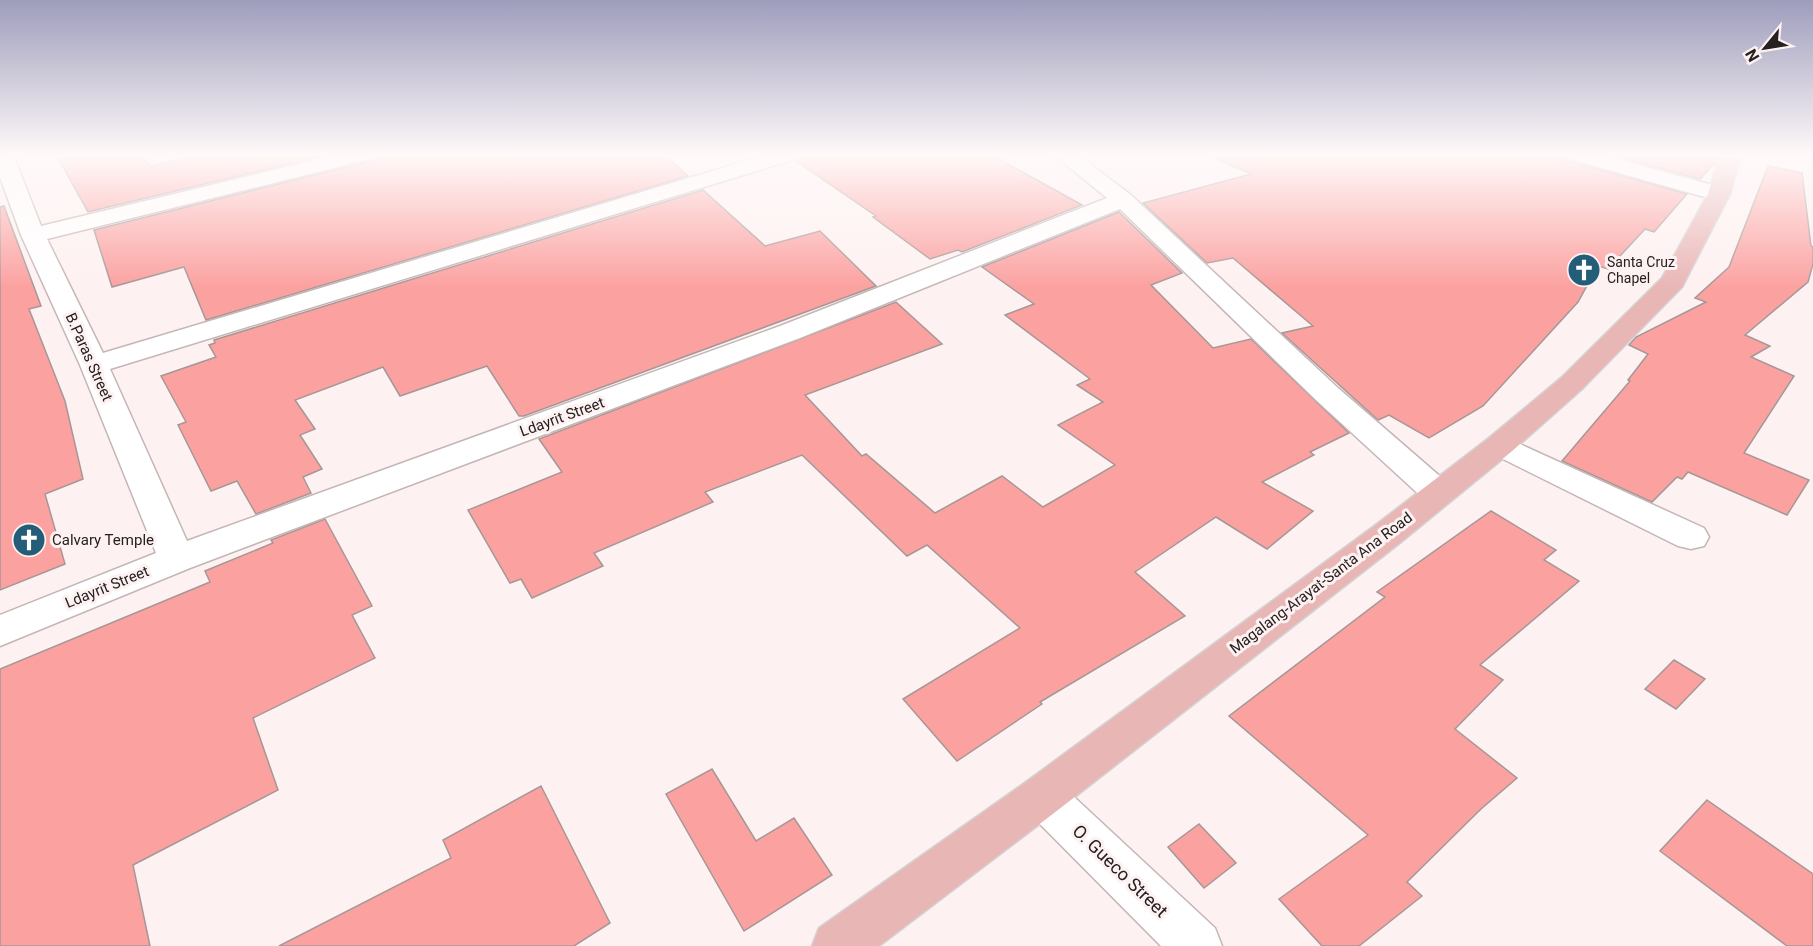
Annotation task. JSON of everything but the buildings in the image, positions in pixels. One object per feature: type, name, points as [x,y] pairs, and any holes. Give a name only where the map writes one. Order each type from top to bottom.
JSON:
[{"type":"main road","name":"Magalang-Arayat-Santa Ana Road","points":[[837,946],[1042,796],[1389,533],[1500,445],[1571,384],[1673,282],[1717,198]]},
{"type":"street","name":"B.Paras Street","points":[[19,198],[33,235],[94,365],[177,559]]},
{"type":"street","points":[[33,235],[185,198]]},
{"type":"street","points":[[94,365],[646,198]]},
{"type":"street","points":[[1121,198],[1327,394],[1438,493]]},
{"type":"street","name":"Ldayrit Street","points":[[0,631],[177,559],[790,332],[1123,200]]},
{"type":"street","points":[[1500,445],[1692,537]]},
{"type":"street","name":"O. Gueco Street","points":[[1042,796],[1197,946]]},
{"type":"place","name":"Santa Cruz Chapel","points":[[1584,270]]},
{"type":"place","name":"Calvary Temple","points":[[29,540]]}]
